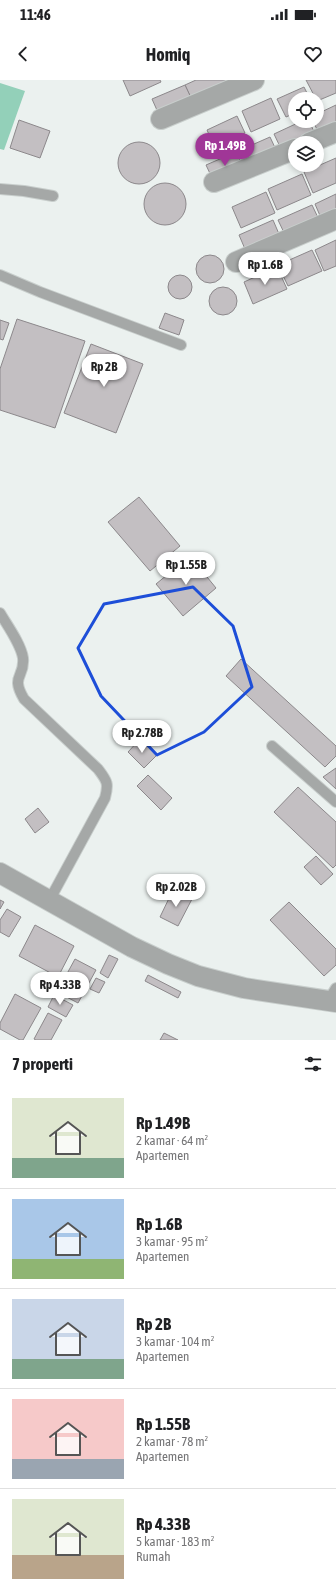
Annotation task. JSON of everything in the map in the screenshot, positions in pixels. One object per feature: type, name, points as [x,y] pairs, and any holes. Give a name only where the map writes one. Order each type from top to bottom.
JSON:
[{"type":"street","points":[[161,118],[254,80]]},
{"type":"street","points":[[324,137],[336,132]]},
{"type":"street","points":[[214,182],[288,152]]},
{"type":"street","points":[[236,262],[336,219]]},
{"type":"street","points":[[0,873],[132,947],[198,976],[244,988],[333,997]]},
{"type":"lane","points":[[0,189],[53,196]]},
{"type":"lane","points":[[0,275],[40,292],[181,345]]},
{"type":"lane","points":[[0,613],[22,651],[22,667],[17,681],[17,686],[24,699],[98,769],[108,781],[108,789],[105,798],[49,901]]},
{"type":"lane","points":[[272,746],[336,802]]},
{"type":"highlighted area","points":[[193,587],[233,626],[252,687],[204,732],[157,755],[101,696],[78,648],[104,604]]},
{"type":"green space","points":[[0,83],[25,91],[4,150],[0,149]]},
{"type":"building","points":[[123,80],[160,80],[161,82],[130,96]]},
{"type":"building","points":[[196,80],[225,80],[228,87],[193,102],[185,85]]},
{"type":"building","points":[[306,80],[336,80],[336,93],[324,98],[324,92],[312,92]]},
{"type":"building","points":[[185,85],[193,102],[160,117],[152,99]]},
{"type":"building","points":[[304,87],[306,92],[293,92]]},
{"type":"building","points":[[288,94],[288,116],[286,117],[277,99]]},
{"type":"building","points":[[271,98],[280,119],[251,132],[242,111]]},
{"type":"building","points":[[336,105],[336,131],[324,137],[320,136],[316,128],[324,128],[324,111]]},
{"type":"building","points":[[237,116],[245,133],[214,146],[207,130]]},
{"type":"building","points":[[19,120],[50,131],[40,158],[10,148]]},
{"type":"building","points":[[288,128],[312,128],[316,136],[288,136],[288,153],[284,155],[274,134]]},
{"type":"building","points":[[270,137],[278,154],[253,165],[245,148]]},
{"type":"building","points":[[139,142],[154,148],[160,163],[154,178],[139,184],[124,178],[118,163],[124,148]]},
{"type":"building","points":[[236,152],[244,169],[214,182],[206,165]]},
{"type":"building","points":[[336,158],[336,183],[313,193],[304,172],[324,172],[324,163]]},
{"type":"building","points":[[302,174],[311,195],[277,210],[268,189]]},
{"type":"building","points":[[165,183],[180,189],[186,204],[180,219],[165,225],[150,219],[144,204],[150,189]]},
{"type":"building","points":[[266,192],[275,213],[241,228],[232,207]]},
{"type":"building","points":[[336,194],[336,220],[324,225],[315,204]]},
{"type":"building","points":[[312,205],[322,226],[288,241],[278,220]]},
{"type":"building","points":[[273,220],[282,241],[248,256],[239,235]]},
{"type":"building","points":[[336,240],[336,266],[324,271],[315,250]]},
{"type":"building","points":[[312,250],[322,271],[288,286],[278,265]]},
{"type":"building","points":[[210,255],[220,259],[224,269],[220,279],[210,283],[200,279],[196,269],[200,259]]},
{"type":"building","points":[[277,267],[287,289],[253,304],[244,282]]},
{"type":"building","points":[[180,275],[185,276],[191,282],[191,292],[185,298],[180,299],[175,298],[169,292],[168,287],[169,282],[175,276]]},
{"type":"building","points":[[223,287],[233,291],[237,301],[233,311],[223,315],[213,311],[209,301],[213,291]]},
{"type":"building","points":[[165,313],[184,320],[179,335],[159,328]]},
{"type":"building","points":[[17,319],[85,341],[55,428],[0,410],[0,369]]},
{"type":"building","points":[[0,320],[9,323],[3,340],[0,339]]},
{"type":"building","points":[[91,344],[143,364],[116,433],[64,413]]},
{"type":"building","points":[[139,497],[180,546],[150,571],[108,522]]},
{"type":"building","points":[[190,556],[216,588],[183,616],[156,584]]},
{"type":"building","points":[[241,659],[336,746],[336,756],[325,767],[226,676]]},
{"type":"building","points":[[140,739],[157,755],[144,768],[128,752]]},
{"type":"building","points":[[336,768],[336,789],[323,777]]},
{"type":"building","points":[[148,775],[172,798],[161,810],[137,786]]},
{"type":"building","points":[[298,787],[336,822],[336,865],[333,868],[274,812]]},
{"type":"building","points":[[38,808],[49,822],[35,833],[25,819]]},
{"type":"building","points":[[316,856],[333,874],[321,885],[304,867]]},
{"type":"building","points":[[173,890],[192,899],[178,926],[160,917]]},
{"type":"building","points":[[0,900],[4,902],[0,909]]},
{"type":"building","points":[[289,902],[336,949],[336,965],[324,976],[270,920]]},
{"type":"building","points":[[7,909],[21,917],[9,937],[0,932],[0,920]]},
{"type":"building","points":[[35,925],[74,946],[58,977],[19,956]]},
{"type":"building","points":[[109,955],[118,959],[108,978],[100,973]]},
{"type":"building","points":[[75,959],[96,970],[78,1003],[57,992]]},
{"type":"building","points":[[148,975],[181,992],[178,998],[145,981]]},
{"type":"building","points":[[96,978],[105,982],[99,993],[90,989]]},
{"type":"building","points":[[15,994],[41,1008],[23,1040],[20,1040],[0,1029],[0,1023]]},
{"type":"building","points":[[54,995],[73,1005],[66,1017],[48,1007]]},
{"type":"building","points":[[48,1013],[62,1020],[51,1040],[36,1040],[34,1039]]},
{"type":"building","points":[[164,1033],[178,1040],[160,1040]]}]
